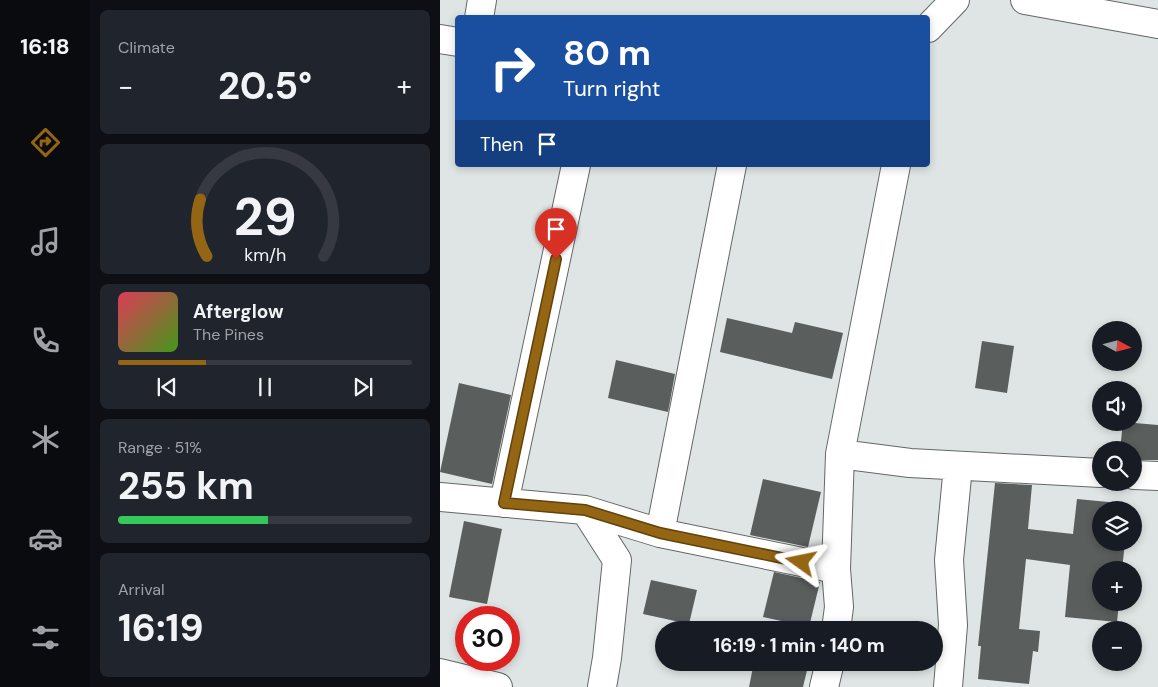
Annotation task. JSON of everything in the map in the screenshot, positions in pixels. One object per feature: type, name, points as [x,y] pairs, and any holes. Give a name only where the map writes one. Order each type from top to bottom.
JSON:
[{"type":"street","points":[[480,15],[482,0]]},
{"type":"street","points":[[930,26],[955,0]]},
{"type":"street","points":[[1025,0],[1158,24]]},
{"type":"street","points":[[440,39],[455,42]]},
{"type":"street","points":[[504,503],[576,167]]},
{"type":"street","points":[[660,533],[732,167]]},
{"type":"street","points":[[837,621],[839,607],[836,569],[840,454],[896,167]]},
{"type":"street","points":[[840,454],[910,463],[1092,473]]},
{"type":"street","points":[[948,687],[953,625],[949,560],[958,466]]},
{"type":"street","points":[[1142,475],[1158,476]]},
{"type":"street","points":[[440,497],[585,510],[660,533],[836,569]]},
{"type":"street","points":[[585,510],[617,560],[607,658],[602,687]]},
{"type":"street","points":[[824,687],[828,671]]},
{"type":"street","points":[[440,673],[498,687]]},
{"type":"building","points":[[727,318],[792,333],[795,322],[843,333],[832,379],[720,352]]},
{"type":"building","points":[[982,341],[1014,346],[1007,393],[975,388]]},
{"type":"building","points":[[616,360],[675,374],[668,412],[608,398]]},
{"type":"building","points":[[459,383],[511,395],[492,484],[440,472]]},
{"type":"building","points":[[1142,424],[1158,425],[1158,460],[1142,460],[1142,441],[1121,441],[1122,431],[1142,431]]},
{"type":"building","points":[[763,479],[821,492],[808,547],[750,535]]},
{"type":"building","points":[[995,483],[1032,485],[1028,529],[1073,534],[1077,499],[1098,501],[1092,501],[1092,551],[1124,551],[1123,561],[1092,561],[1092,611],[1118,611],[1117,621],[1065,617],[1070,565],[1026,559],[1019,629],[1040,631],[1038,652],[1033,651],[1029,684],[978,679],[981,646],[978,646]]},
{"type":"building","points":[[464,521],[502,529],[487,604],[449,597]]},
{"type":"building","points":[[774,572],[820,582],[810,621],[781,621],[763,617]]},
{"type":"building","points":[[651,580],[697,590],[690,621],[675,621],[643,614]]},
{"type":"building","points":[[752,671],[807,671],[803,687],[749,687]]},
{"type":"route","points":[[556,259],[504,503],[585,510],[660,533],[801,562]]}]
